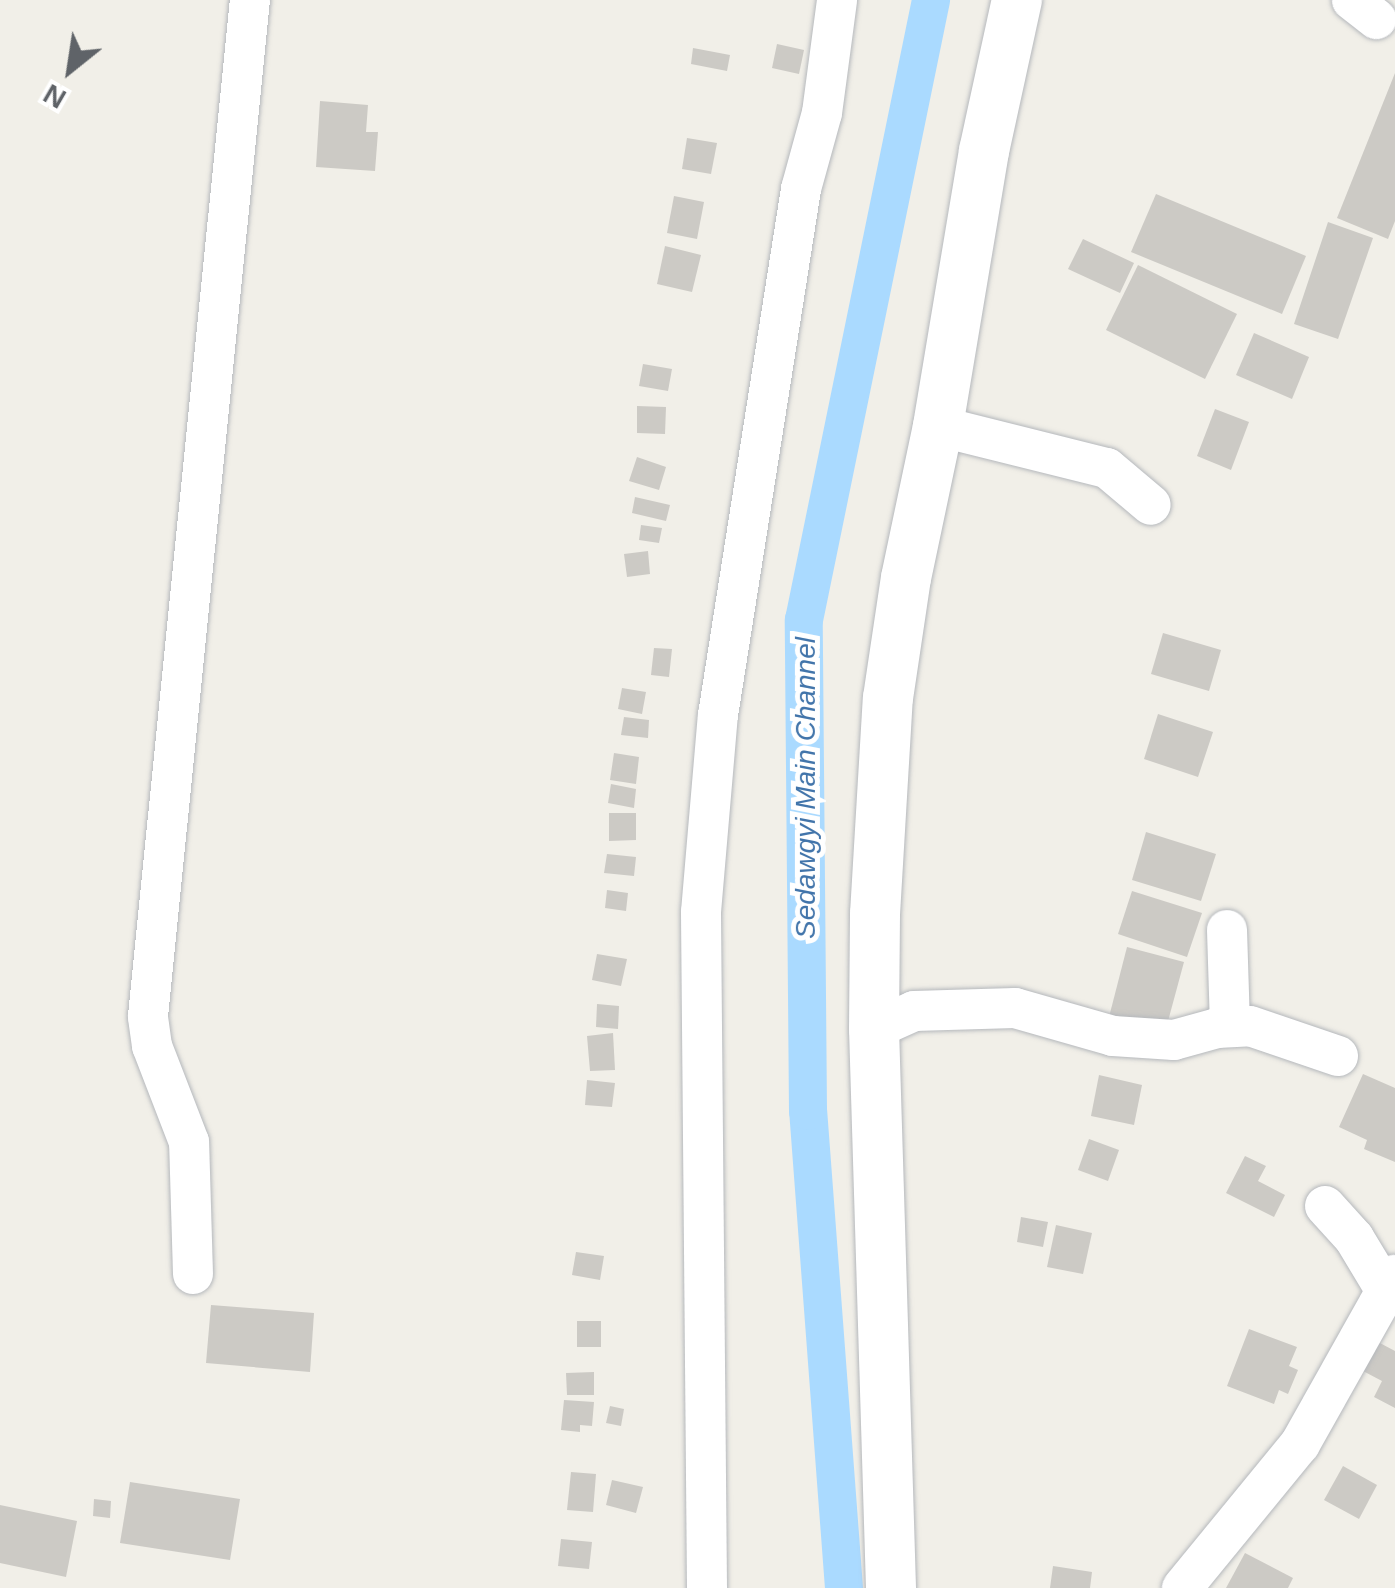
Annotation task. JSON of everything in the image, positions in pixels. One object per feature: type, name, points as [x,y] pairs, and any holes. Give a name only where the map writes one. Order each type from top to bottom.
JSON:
[{"type":"street","points":[[193,1274],[189,1142],[152,1046],[148,1016],[250,0]]},
{"type":"street","points":[[707,1588],[701,912],[718,716],[801,190],[822,113],[837,0]]},
{"type":"street","points":[[891,1588],[874,1029],[875,914],[888,698],[906,578],[938,426],[984,151],[1017,0]]},
{"type":"street","points":[[938,426],[1107,468],[1150,505]]},
{"type":"street","points":[[1227,930],[1230,1026]]},
{"type":"street","points":[[874,1029],[914,1011],[998,1008],[1029,1011],[1114,1036],[1174,1040],[1230,1026],[1282,1034],[1338,1056]]},
{"type":"street","points":[[1182,1588],[1300,1444],[1390,1283],[1325,1206]]},
{"type":"building","points":[[777,44],[804,50],[799,74],[772,68]]},
{"type":"building","points":[[693,48],[730,55],[727,71],[691,64]]},
{"type":"building","points":[[1395,73],[1395,221],[1388,239],[1337,218]]},
{"type":"building","points":[[320,101],[368,105],[366,132],[378,132],[375,171],[316,167]]},
{"type":"building","points":[[687,138],[717,143],[711,174],[682,169]]},
{"type":"building","points":[[1156,194],[1306,256],[1282,314],[1131,252]]},
{"type":"building","points":[[674,196],[704,202],[697,239],[667,233]]},
{"type":"building","points":[[1328,222],[1373,238],[1338,339],[1294,324]]},
{"type":"building","points":[[1083,239],[1134,263],[1120,293],[1068,269]]},
{"type":"building","points":[[665,246],[701,255],[692,292],[657,284]]},
{"type":"building","points":[[1138,265],[1237,314],[1205,379],[1106,330]]},
{"type":"building","points":[[1254,333],[1309,357],[1292,399],[1236,375]]},
{"type":"building","points":[[643,364],[672,369],[668,391],[639,386]]},
{"type":"building","points":[[637,406],[666,407],[665,434],[637,433]]},
{"type":"building","points":[[1215,409],[1249,422],[1231,470],[1197,456]]},
{"type":"building","points":[[637,457],[666,467],[659,490],[629,481]]},
{"type":"building","points":[[635,497],[670,505],[666,521],[632,513]]},
{"type":"building","points":[[641,525],[662,528],[659,543],[639,540]]},
{"type":"building","points":[[648,551],[650,574],[627,577],[624,554]]},
{"type":"building","points":[[1163,633],[1221,650],[1209,691],[1151,674]]},
{"type":"building","points":[[654,648],[672,649],[669,677],[651,675]]},
{"type":"building","points":[[622,688],[646,692],[642,714],[618,709]]},
{"type":"building","points":[[1158,714],[1213,732],[1198,777],[1144,759]]},
{"type":"building","points":[[624,717],[649,720],[648,738],[621,735]]},
{"type":"building","points":[[614,753],[639,757],[636,784],[610,780]]},
{"type":"building","points":[[611,784],[636,789],[634,808],[608,803]]},
{"type":"building","points":[[609,813],[636,813],[636,840],[609,841]]},
{"type":"building","points":[[1146,832],[1216,854],[1201,901],[1132,880]]},
{"type":"building","points":[[607,854],[636,857],[634,876],[604,873]]},
{"type":"building","points":[[607,890],[628,893],[626,911],[605,908]]},
{"type":"building","points":[[1132,891],[1202,913],[1187,957],[1118,934]]},
{"type":"building","points":[[1127,947],[1184,962],[1164,1036],[1108,1021]]},
{"type":"building","points":[[597,954],[627,959],[621,986],[592,980]]},
{"type":"building","points":[[597,1004],[619,1006],[618,1029],[596,1027]]},
{"type":"building","points":[[613,1033],[615,1070],[590,1071],[587,1036]]},
{"type":"building","points":[[1363,1074],[1395,1088],[1395,1162],[1364,1149],[1367,1140],[1339,1127]]},
{"type":"building","points":[[1099,1075],[1142,1085],[1134,1125],[1091,1116]]},
{"type":"building","points":[[587,1080],[615,1083],[612,1107],[585,1105]]},
{"type":"building","points":[[1089,1139],[1119,1150],[1108,1181],[1078,1170]]},
{"type":"building","points":[[1245,1156],[1266,1166],[1258,1181],[1285,1195],[1274,1217],[1226,1193]]},
{"type":"building","points":[[1021,1217],[1048,1222],[1043,1247],[1017,1242]]},
{"type":"building","points":[[1056,1225],[1092,1233],[1083,1274],[1047,1267]]},
{"type":"building","points":[[576,1252],[604,1256],[600,1280],[572,1275]]},
{"type":"building","points":[[211,1305],[314,1313],[310,1372],[206,1363]]},
{"type":"building","points":[[577,1321],[601,1321],[601,1347],[577,1347]]},
{"type":"building","points":[[1249,1329],[1297,1347],[1289,1366],[1298,1370],[1288,1394],[1279,1390],[1274,1404],[1227,1386]]},
{"type":"building","points":[[1378,1342],[1395,1351],[1395,1408],[1374,1397],[1382,1381],[1363,1371]]},
{"type":"building","points":[[594,1372],[594,1395],[567,1395],[566,1373]]},
{"type":"building","points":[[564,1400],[594,1402],[592,1426],[580,1425],[580,1432],[561,1430]]},
{"type":"building","points":[[610,1406],[624,1409],[621,1426],[606,1423]]},
{"type":"building","points":[[1343,1466],[1377,1485],[1359,1519],[1324,1500]]},
{"type":"building","points":[[571,1472],[596,1474],[593,1512],[567,1510]]},
{"type":"building","points":[[612,1480],[643,1487],[636,1513],[606,1505]]},
{"type":"building","points":[[130,1482],[240,1499],[230,1560],[120,1543]]},
{"type":"building","points":[[94,1499],[111,1501],[110,1518],[93,1516]]},
{"type":"building","points":[[0,1505],[77,1521],[66,1577],[0,1563]]},
{"type":"building","points":[[561,1539],[592,1542],[589,1569],[558,1566]]},
{"type":"building","points":[[1245,1553],[1293,1578],[1288,1588],[1226,1588]]},
{"type":"building","points":[[1053,1566],[1092,1572],[1090,1588],[1050,1588]]},
{"type":"waterway","name":"Sedawgyi Main Channel","points":[[844,1588],[808,1111],[804,620],[931,0]]}]
